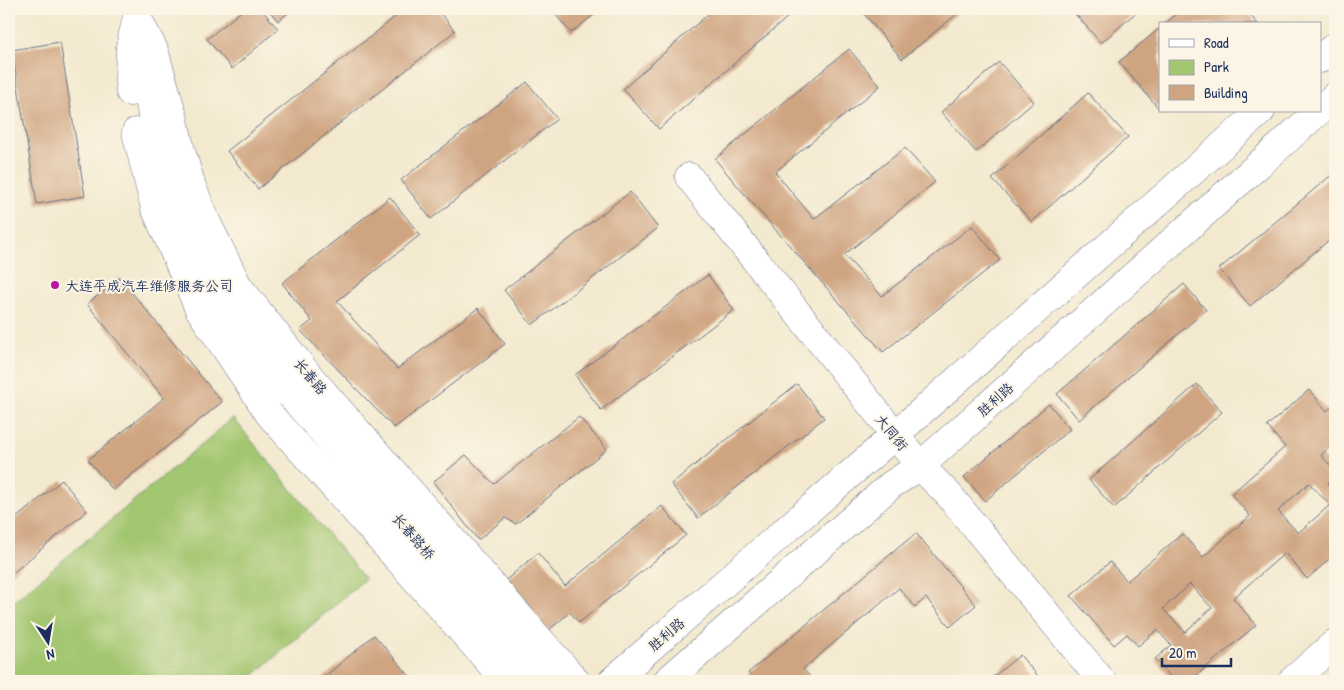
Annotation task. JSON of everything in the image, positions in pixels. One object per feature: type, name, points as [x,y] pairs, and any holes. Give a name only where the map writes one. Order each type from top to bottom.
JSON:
[{"type":"main road","name":"长春路","points":[[136,13],[157,146],[190,235],[231,312],[287,391]]},
{"type":"main road","name":"长春路","points":[[136,13],[154,50],[174,116],[180,147],[192,187],[207,223],[238,286],[310,376],[576,681]]},
{"type":"main road","points":[[136,13],[130,48],[129,80],[136,138],[155,208],[199,309],[270,415],[506,681]]},
{"type":"main road","points":[[1322,57],[1335,46]]},
{"type":"main road","name":"胜利路","points":[[1322,107],[1335,96]]},
{"type":"main road","name":"胜利路","points":[[612,681],[895,435],[1260,112]]},
{"type":"main road","name":"胜利路","points":[[666,681],[891,486],[920,466],[1317,112]]},
{"type":"main road","name":"大同街","points":[[689,177],[920,466],[948,494],[1102,681]]},
{"type":"main road","name":"长春路桥","points":[[287,391],[540,681]]},
{"type":"main road","points":[[1292,681],[1335,644]]},
{"type":"green space","points":[[233,418],[365,579],[247,681],[9,681],[9,605]]},
{"type":"building","points":[[244,9],[261,9],[278,29],[232,69],[207,39]]},
{"type":"building","points":[[268,9],[293,9],[278,21]]},
{"type":"building","points":[[405,9],[437,9],[455,31],[258,189],[227,151]]},
{"type":"building","points":[[551,9],[601,9],[571,33]]},
{"type":"building","points":[[714,9],[785,9],[790,15],[659,129],[623,89]]},
{"type":"building","points":[[860,9],[963,9],[902,59]]},
{"type":"building","points":[[1071,9],[1140,9],[1101,43]]},
{"type":"building","points":[[1182,9],[1245,9],[1256,22],[1167,22]]},
{"type":"building","points":[[1159,29],[1159,109],[1119,62]]},
{"type":"building","points":[[60,42],[85,196],[37,204],[12,50]]},
{"type":"building","points":[[849,49],[880,86],[775,172],[814,219],[905,148],[935,182],[844,255],[882,296],[972,226],[1000,260],[883,352],[715,159]]},
{"type":"building","points":[[999,62],[1034,102],[976,152],[941,112]]},
{"type":"building","points":[[527,82],[557,119],[431,219],[401,180]]},
{"type":"building","points":[[1088,93],[1128,137],[1032,222],[992,179]]},
{"type":"building","points":[[1335,172],[1335,240],[1333,237],[1250,306],[1219,269]]},
{"type":"building","points":[[630,192],[658,228],[532,325],[504,290]]},
{"type":"building","points":[[390,197],[420,235],[337,301],[397,369],[478,308],[505,344],[394,428],[300,330],[312,321],[282,283]]},
{"type":"building","points":[[708,275],[734,310],[601,410],[575,375]]},
{"type":"building","points":[[120,278],[222,402],[113,490],[88,460],[164,398],[87,304]]},
{"type":"building","points":[[1184,284],[1206,310],[1079,420],[1057,394]]},
{"type":"building","points":[[797,384],[824,418],[698,518],[671,484]]},
{"type":"building","points":[[1197,384],[1222,412],[1114,508],[1089,480]]},
{"type":"building","points":[[1309,390],[1327,411],[1335,404],[1335,442],[1321,455],[1335,471],[1335,476],[1328,483],[1335,491],[1335,554],[1307,579],[1285,553],[1233,598],[1256,625],[1190,681],[1174,681],[1155,659],[1171,645],[1157,630],[1138,646],[1127,634],[1114,645],[1071,596],[1110,562],[1127,581],[1182,534],[1203,557],[1250,516],[1231,494],[1285,447],[1267,426]],"holes":[[[1309,483],[1330,505],[1298,533],[1278,511]],[[1190,584],[1212,608],[1185,632],[1163,609]]]},
{"type":"building","points":[[1049,404],[1070,429],[985,501],[964,477]]},
{"type":"building","points":[[579,417],[607,449],[516,524],[505,518],[478,540],[433,482],[466,455],[494,484]]},
{"type":"building","points":[[62,480],[87,511],[9,576],[9,524]]},
{"type":"building","points":[[662,506],[686,535],[579,623],[570,612],[548,631],[506,580],[538,553],[565,586]]},
{"type":"building","points":[[916,533],[976,605],[950,627],[926,598],[915,607],[899,588],[803,669],[814,681],[755,681],[748,673]]},
{"type":"building","points":[[374,635],[414,681],[323,681],[322,679]]},
{"type":"building","points":[[1020,655],[1042,681],[988,681]]},
{"type":"place","name":"大连平成汽车维修服务公司","points":[[55,285]]}]
